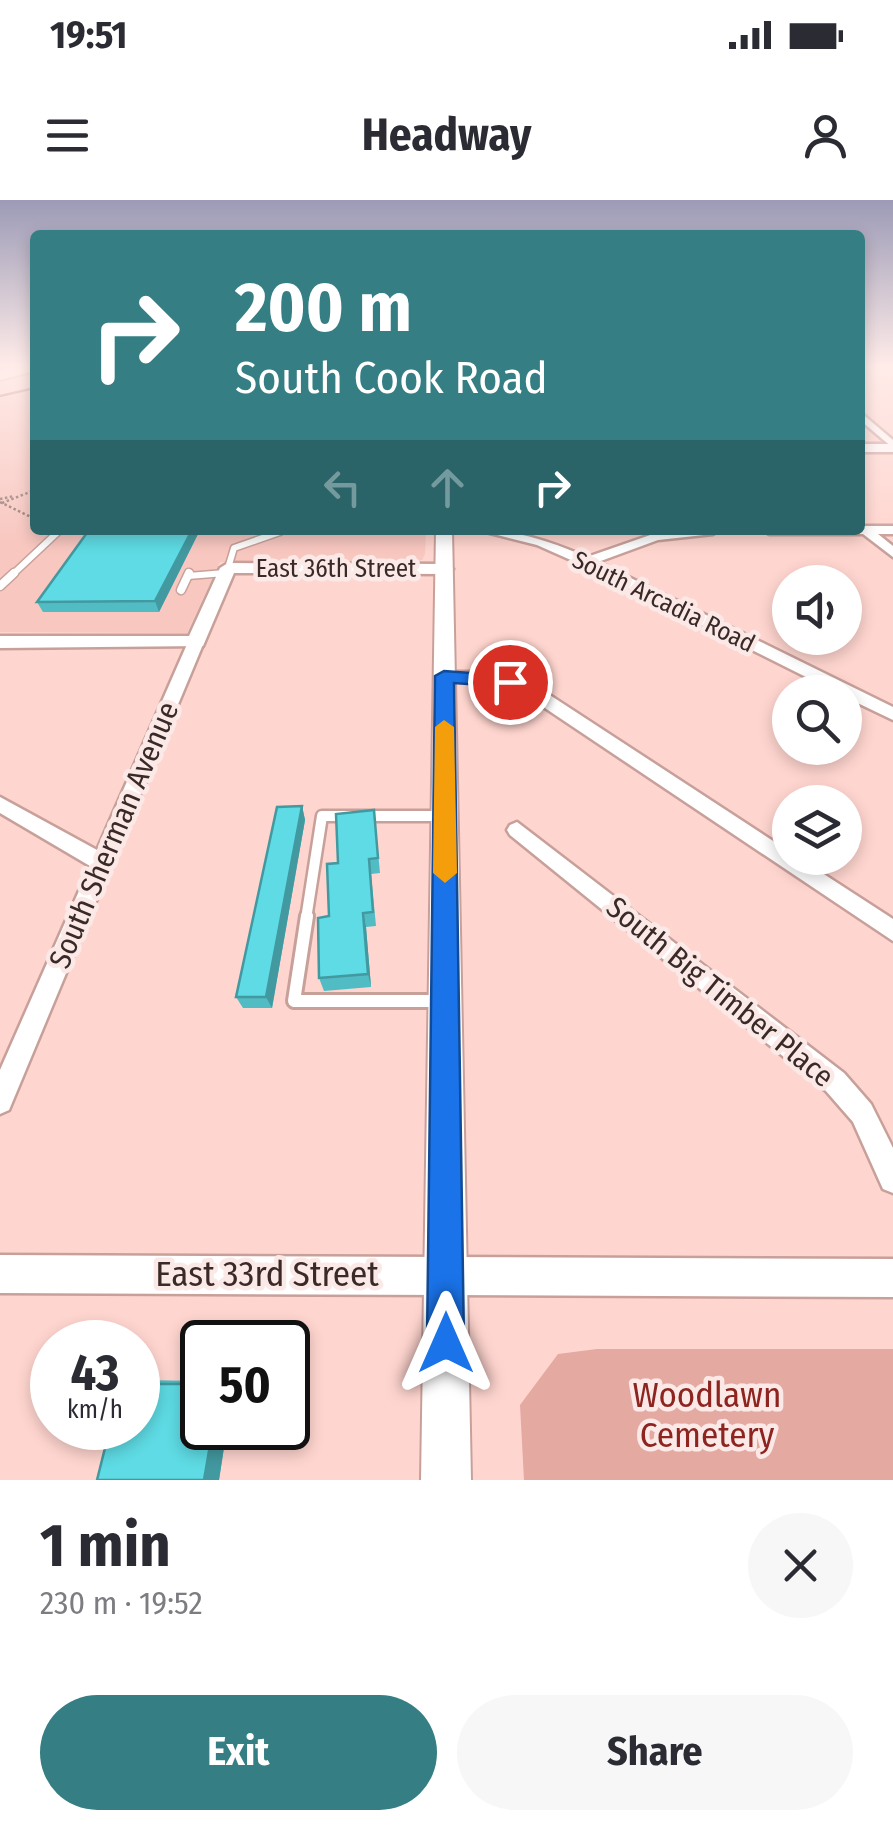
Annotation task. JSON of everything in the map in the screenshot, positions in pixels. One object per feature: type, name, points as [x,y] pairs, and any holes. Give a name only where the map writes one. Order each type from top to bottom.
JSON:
[{"type":"main road","points":[[444,535],[446,1480]]},
{"type":"street","points":[[871,425],[893,446]]},
{"type":"street","points":[[865,448],[893,446]]},
{"type":"street","points":[[866,530],[893,530]]},
{"type":"street","points":[[866,530],[893,553]]},
{"type":"street","name":"South Arcadia Road","points":[[508,535],[541,542],[588,562],[893,714]]},
{"type":"street","points":[[588,562],[656,537],[672,535]]},
{"type":"street","name":"East 36th Street","points":[[227,570],[444,569]]},
{"type":"street","name":"South Sherman Avenue","points":[[0,1101],[227,570]]},
{"type":"street","points":[[0,642],[196,642]]},
{"type":"street","points":[[444,676],[484,677],[530,690],[893,931]]},
{"type":"street","points":[[0,804],[103,864]]},
{"type":"street","name":"South Big Timber Place","points":[[518,830],[835,1082],[862,1113],[893,1180]]},
{"type":"street","name":"East 33rd Street","points":[[0,1274],[893,1278]]},
{"type":"lane","points":[[0,586],[55,535]]},
{"type":"lane","points":[[180,590],[189,572],[227,570],[234,548],[271,535]]},
{"type":"lane","points":[[445,816],[322,816],[294,1001],[445,1001]]},
{"type":"path","points":[[0,502],[30,492]]},
{"type":"path","points":[[0,502],[30,517]]},
{"type":"shaded area","points":[[0,425],[30,425],[30,535],[426,535],[422,560],[409,562],[220,562],[187,633],[0,632]]},
{"type":"green space","name":"Woodlawn Cemetery","points":[[597,1349],[893,1349],[893,1480],[524,1480],[520,1405],[558,1354]]},
{"type":"building","points":[[85,535],[189,535],[155,601],[37,602]]},
{"type":"building","points":[[302,806],[266,997],[236,997],[277,807]]},
{"type":"building","points":[[374,810],[378,858],[369,859],[373,912],[363,913],[368,974],[319,978],[318,918],[329,916],[327,864],[338,863],[336,814]]},
{"type":"building","points":[[160,1384],[180,1384],[180,1450],[209,1450],[204,1480],[97,1480],[104,1450],[160,1450]]},
{"type":"slow traffic","points":[[444,727],[445,873]]},
{"type":"route","points":[[446,1343],[444,676],[510,682]]}]
